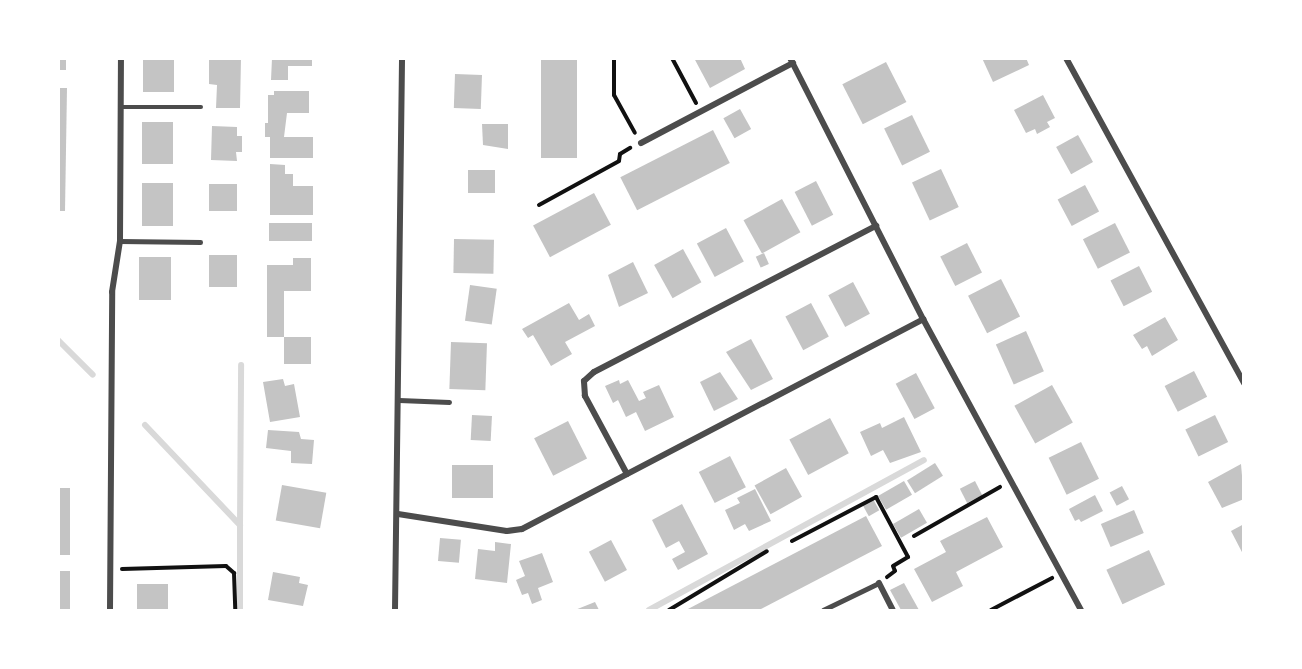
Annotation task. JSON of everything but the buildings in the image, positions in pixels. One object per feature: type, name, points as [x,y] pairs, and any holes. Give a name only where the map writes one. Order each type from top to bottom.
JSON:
[{"type":"street","points":[[110,610],[112,292],[120,241],[121,58]]},
{"type":"street","points":[[395,610],[402,58]]},
{"type":"street","points":[[1066,58],[1244,383]]},
{"type":"street","points":[[641,142],[791,61],[923,319],[1081,610]]},
{"type":"street","points":[[627,474],[585,396],[584,381],[594,372],[876,226]]},
{"type":"street","points":[[398,514],[507,531],[522,529],[923,319]]},
{"type":"street","points":[[879,583],[893,610]]},
{"type":"lane","points":[[121,107],[201,107]]},
{"type":"lane","points":[[120,241],[200,242]]},
{"type":"lane","points":[[399,400],[449,402]]},
{"type":"lane","points":[[823,610],[879,583]]},
{"type":"path","points":[[539,205],[619,161],[620,154],[641,142],[614,95],[614,58]]},
{"type":"path","points":[[672,58],[700,111]]},
{"type":"path","points":[[914,536],[1011,481]]},
{"type":"path","points":[[792,541],[876,497],[908,557],[893,566],[895,571],[879,583]]},
{"type":"path","points":[[669,610],[767,551]]},
{"type":"path","points":[[110,570],[226,566],[234,573],[235,610]]},
{"type":"path","points":[[991,610],[1060,573]]},
{"type":"waterway","points":[[58,340],[93,375]]},
{"type":"waterway","points":[[240,525],[241,365]]},
{"type":"waterway","points":[[145,425],[240,525],[240,610]]},
{"type":"waterway","points":[[649,610],[924,460]]}]
